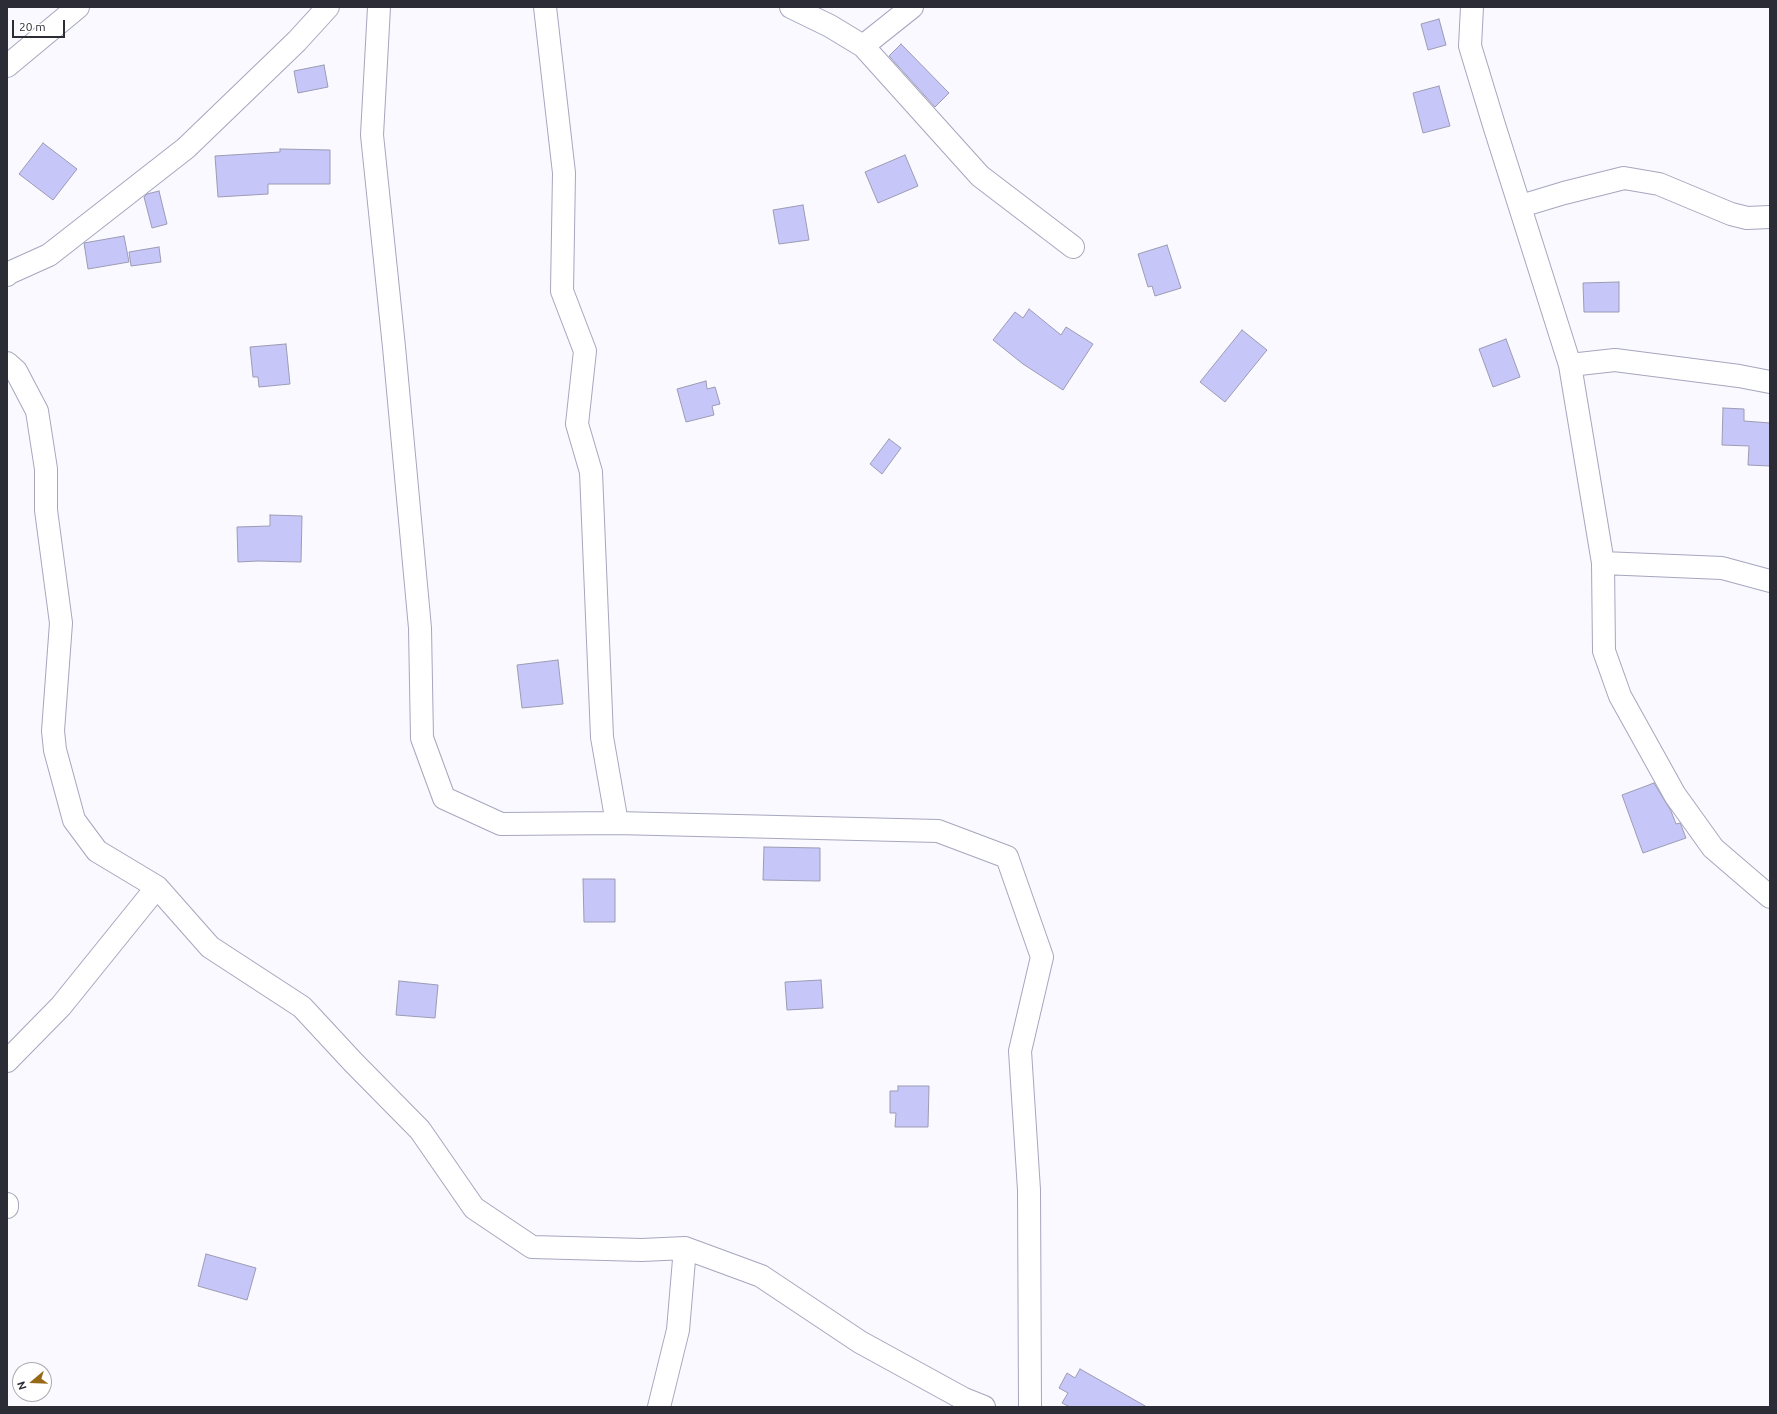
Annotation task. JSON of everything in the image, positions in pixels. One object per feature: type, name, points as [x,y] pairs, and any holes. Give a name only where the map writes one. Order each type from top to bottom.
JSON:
[{"type":"street","points":[[7,66],[78,7]]},
{"type":"street","points":[[7,275],[49,256],[186,148],[297,41],[328,7]]},
{"type":"street","points":[[379,7],[372,135],[394,347],[420,628],[422,738],[444,798],[501,824],[617,823],[938,832],[1007,857],[1042,957],[1020,1051],[1028,1190],[1030,1407]]},
{"type":"street","points":[[544,7],[564,173],[562,291],[586,350],[577,424],[591,472],[602,737],[617,823]]},
{"type":"street","points":[[791,7],[830,26],[863,46],[980,176],[1073,247]]},
{"type":"street","points":[[863,46],[912,7]]},
{"type":"street","points":[[1472,7],[1470,46],[1570,365],[1603,563],[1604,651],[1620,696],[1675,794],[1713,848],[1770,897]]},
{"type":"street","points":[[1521,206],[1564,193],[1624,178],[1659,184],[1731,214],[1747,218],[1770,217]]},
{"type":"street","points":[[1570,365],[1615,360],[1739,376],[1770,382]]},
{"type":"street","points":[[7,363],[16,371],[37,411],[45,462],[46,510],[61,623],[53,731],[55,750],[74,820],[97,851],[157,888],[210,947],[302,1007],[420,1130],[474,1208],[532,1248],[642,1250],[685,1248],[761,1276],[860,1342],[964,1399],[984,1407]]},
{"type":"street","points":[[1603,563],[1722,568],[1770,582]]},
{"type":"street","points":[[7,1061],[61,1006],[157,888]]},
{"type":"street","points":[[659,1407],[678,1330],[685,1248]]},
{"type":"building","points":[[1439,19],[1446,45],[1428,50],[1421,24]]},
{"type":"building","points":[[901,44],[949,93],[935,107],[889,56]]},
{"type":"building","points":[[324,65],[328,87],[298,93],[294,71]]},
{"type":"building","points":[[1439,86],[1450,126],[1423,133],[1413,93]]},
{"type":"building","points":[[43,143],[77,169],[53,200],[19,174]]},
{"type":"building","points":[[280,149],[330,150],[330,184],[268,184],[268,194],[218,197],[215,156],[280,152]]},
{"type":"building","points":[[905,155],[918,186],[878,203],[865,172]]},
{"type":"building","points":[[159,191],[167,224],[152,228],[144,197],[147,194]]},
{"type":"building","points":[[803,205],[809,240],[779,244],[773,210]]},
{"type":"building","points":[[124,236],[129,262],[88,269],[84,243]]},
{"type":"building","points":[[1167,245],[1181,288],[1155,296],[1152,286],[1148,287],[1138,254]]},
{"type":"building","points":[[159,247],[161,262],[131,266],[129,252]]},
{"type":"building","points":[[1619,282],[1619,312],[1584,312],[1583,283]]},
{"type":"building","points":[[1029,309],[1061,335],[1066,327],[1093,344],[1063,390],[1023,364],[993,340],[1015,312],[1023,318]]},
{"type":"building","points":[[1242,330],[1267,350],[1225,402],[1200,382]]},
{"type":"building","points":[[1506,339],[1520,377],[1493,387],[1479,349]]},
{"type":"building","points":[[286,344],[290,384],[259,387],[258,377],[253,377],[250,347]]},
{"type":"building","points":[[706,381],[707,389],[715,387],[720,404],[712,406],[714,415],[686,422],[677,389]]},
{"type":"building","points":[[1723,408],[1744,409],[1744,421],[1770,423],[1770,466],[1748,465],[1749,446],[1722,445]]},
{"type":"building","points":[[889,439],[901,448],[882,474],[870,464]]},
{"type":"building","points":[[270,515],[302,516],[301,562],[238,562],[237,527],[270,526]]},
{"type":"building","points":[[558,660],[563,704],[522,708],[517,665]]},
{"type":"building","points":[[1654,783],[1671,811],[1676,824],[1680,823],[1686,838],[1643,853],[1622,795]]},
{"type":"building","points":[[764,847],[820,848],[820,881],[763,880]]},
{"type":"building","points":[[583,879],[615,879],[615,922],[584,922]]},
{"type":"building","points":[[821,980],[823,1008],[787,1010],[785,982]]},
{"type":"building","points":[[399,981],[438,985],[435,1018],[396,1015]]},
{"type":"building","points":[[898,1086],[929,1086],[928,1127],[895,1127],[896,1113],[890,1113],[890,1091],[898,1091]]},
{"type":"building","points":[[206,1254],[256,1268],[247,1300],[198,1286]]},
{"type":"building","points":[[1080,1369],[1147,1407],[1070,1407],[1062,1403],[1068,1393],[1059,1388],[1067,1373],[1075,1378]]}]
